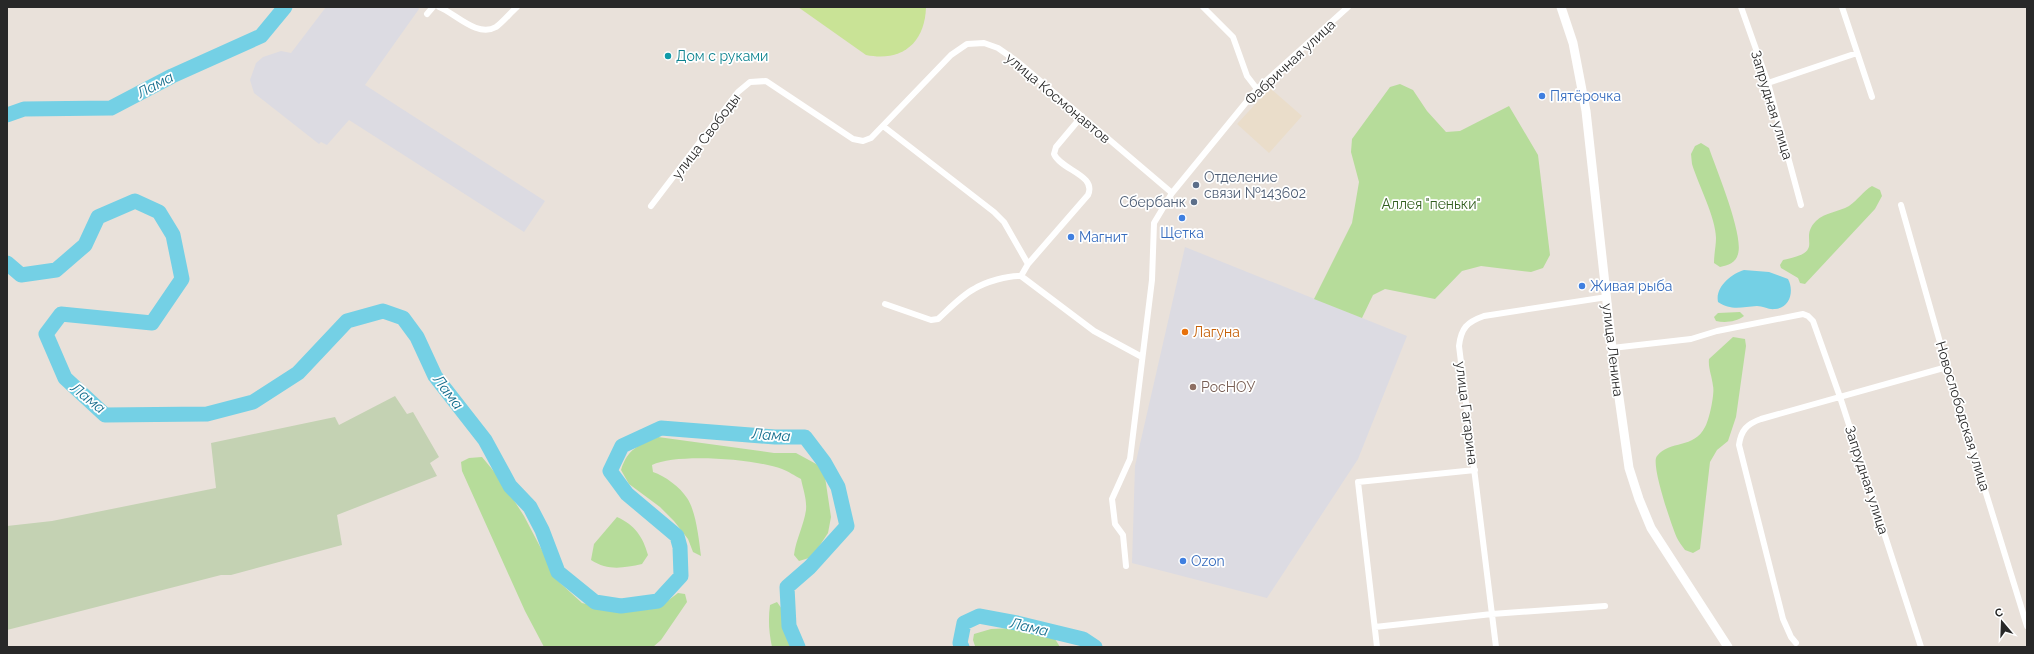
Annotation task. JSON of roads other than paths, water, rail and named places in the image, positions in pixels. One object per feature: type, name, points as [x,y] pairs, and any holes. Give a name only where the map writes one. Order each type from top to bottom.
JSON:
[{"type":"main road","name":"улица Ленина","points":[[1561,7],[1573,43],[1581,83],[1612,348],[1629,468],[1639,499],[1651,528],[1667,555],[1728,647]]},
{"type":"street","points":[[428,14],[433,7]]},
{"type":"street","points":[[439,7],[468,24],[480,29],[485,29],[497,26],[516,7]]},
{"type":"street","points":[[1203,7],[1233,37],[1247,76],[1257,89]]},
{"type":"street","name":"Фабричная улица","points":[[1126,566],[1123,535],[1115,524],[1112,499],[1130,459],[1152,280],[1154,223],[1172,193],[1257,89],[1348,7]]},
{"type":"street","name":"Запрудная улица","points":[[1741,7],[1768,83],[1801,205]]},
{"type":"street","points":[[1842,7],[1872,97]]},
{"type":"street","name":"улица Космонавтов","points":[[871,138],[951,55],[967,44],[984,43],[998,48],[1018,62],[1172,193]]},
{"type":"street","points":[[1768,83],[1857,53]]},
{"type":"street","name":"улица Свободы","points":[[651,206],[738,92],[750,82],[766,81],[853,139],[863,141],[871,138]]},
{"type":"street","points":[[1022,276],[1028,264],[1090,191],[1089,184],[1086,179],[1062,164],[1054,154],[1056,147],[1082,116]]},
{"type":"street","points":[[884,126],[994,212],[1004,222],[1028,264]]},
{"type":"street","name":"Новослободская улица","points":[[1901,205],[1947,367],[2027,626]]},
{"type":"street","points":[[885,304],[931,320],[938,319],[974,288],[1004,278],[1022,276],[1094,331],[1142,357]]},
{"type":"street","name":"улица Гагарина","points":[[1496,647],[1459,346],[1463,328],[1470,321],[1484,316],[1607,297]]},
{"type":"street","name":"Запрудная улица","points":[[1612,348],[1691,339],[1732,328],[1803,314],[1808,316],[1813,321],[1840,397],[1921,647]]},
{"type":"street","points":[[1796,643],[1791,637],[1783,619],[1738,445],[1740,436],[1745,427],[1753,422],[1947,367]]},
{"type":"street","points":[[1377,647],[1358,482],[1475,470]]},
{"type":"street","points":[[1375,627],[1492,614],[1605,606]]},
{"type":"water","points":[[1744,270],[1769,272],[1788,279],[1791,293],[1788,302],[1780,308],[1773,309],[1757,306],[1741,308],[1727,307],[1718,302],[1721,286],[1729,278]]},
{"type":"waterway","name":"Лама","points":[[7,115],[24,109],[111,108],[172,76],[261,36],[285,7]]},
{"type":"waterway","name":"Лама","points":[[7,263],[21,275],[56,270],[85,245],[98,217],[135,201],[159,212],[173,235],[182,279],[152,323],[61,314],[46,334],[65,378],[105,415],[207,414],[253,402],[298,373],[347,321],[383,311],[403,318],[417,337],[435,376],[485,440],[510,486],[530,507],[542,530],[558,572],[595,602],[621,606],[658,601],[681,576],[680,547],[677,536],[627,494],[610,471],[622,446],[661,428],[775,437],[805,437],[824,462],[838,487],[847,526],[810,567],[787,587],[789,626],[798,647]]},
{"type":"waterway","name":"Лама","points":[[962,647],[960,643],[964,623],[979,616],[1017,623],[1083,639],[1095,647]]},
{"type":"place","name":"Дом с руками","points":[[668,56]]},
{"type":"place","name":"Пятёрочка","points":[[1542,96]]},
{"type":"place","name":"Отделение связи №143602","points":[[1196,185]]},
{"type":"place","name":"Сбербанк","points":[[1194,202]]},
{"type":"place","name":"Щетка","points":[[1182,218]]},
{"type":"place","name":"Магнит","points":[[1071,237]]},
{"type":"place","name":"Живая рыба","points":[[1582,286]]},
{"type":"place","name":"Лагуна","points":[[1185,332]]},
{"type":"place","name":"РосНОУ","points":[[1193,387]]},
{"type":"place","name":"Ozon","points":[[1183,561]]},
{"type":"park label","name":"Аллея \"пеньки\"","points":[[1431,204]]}]
